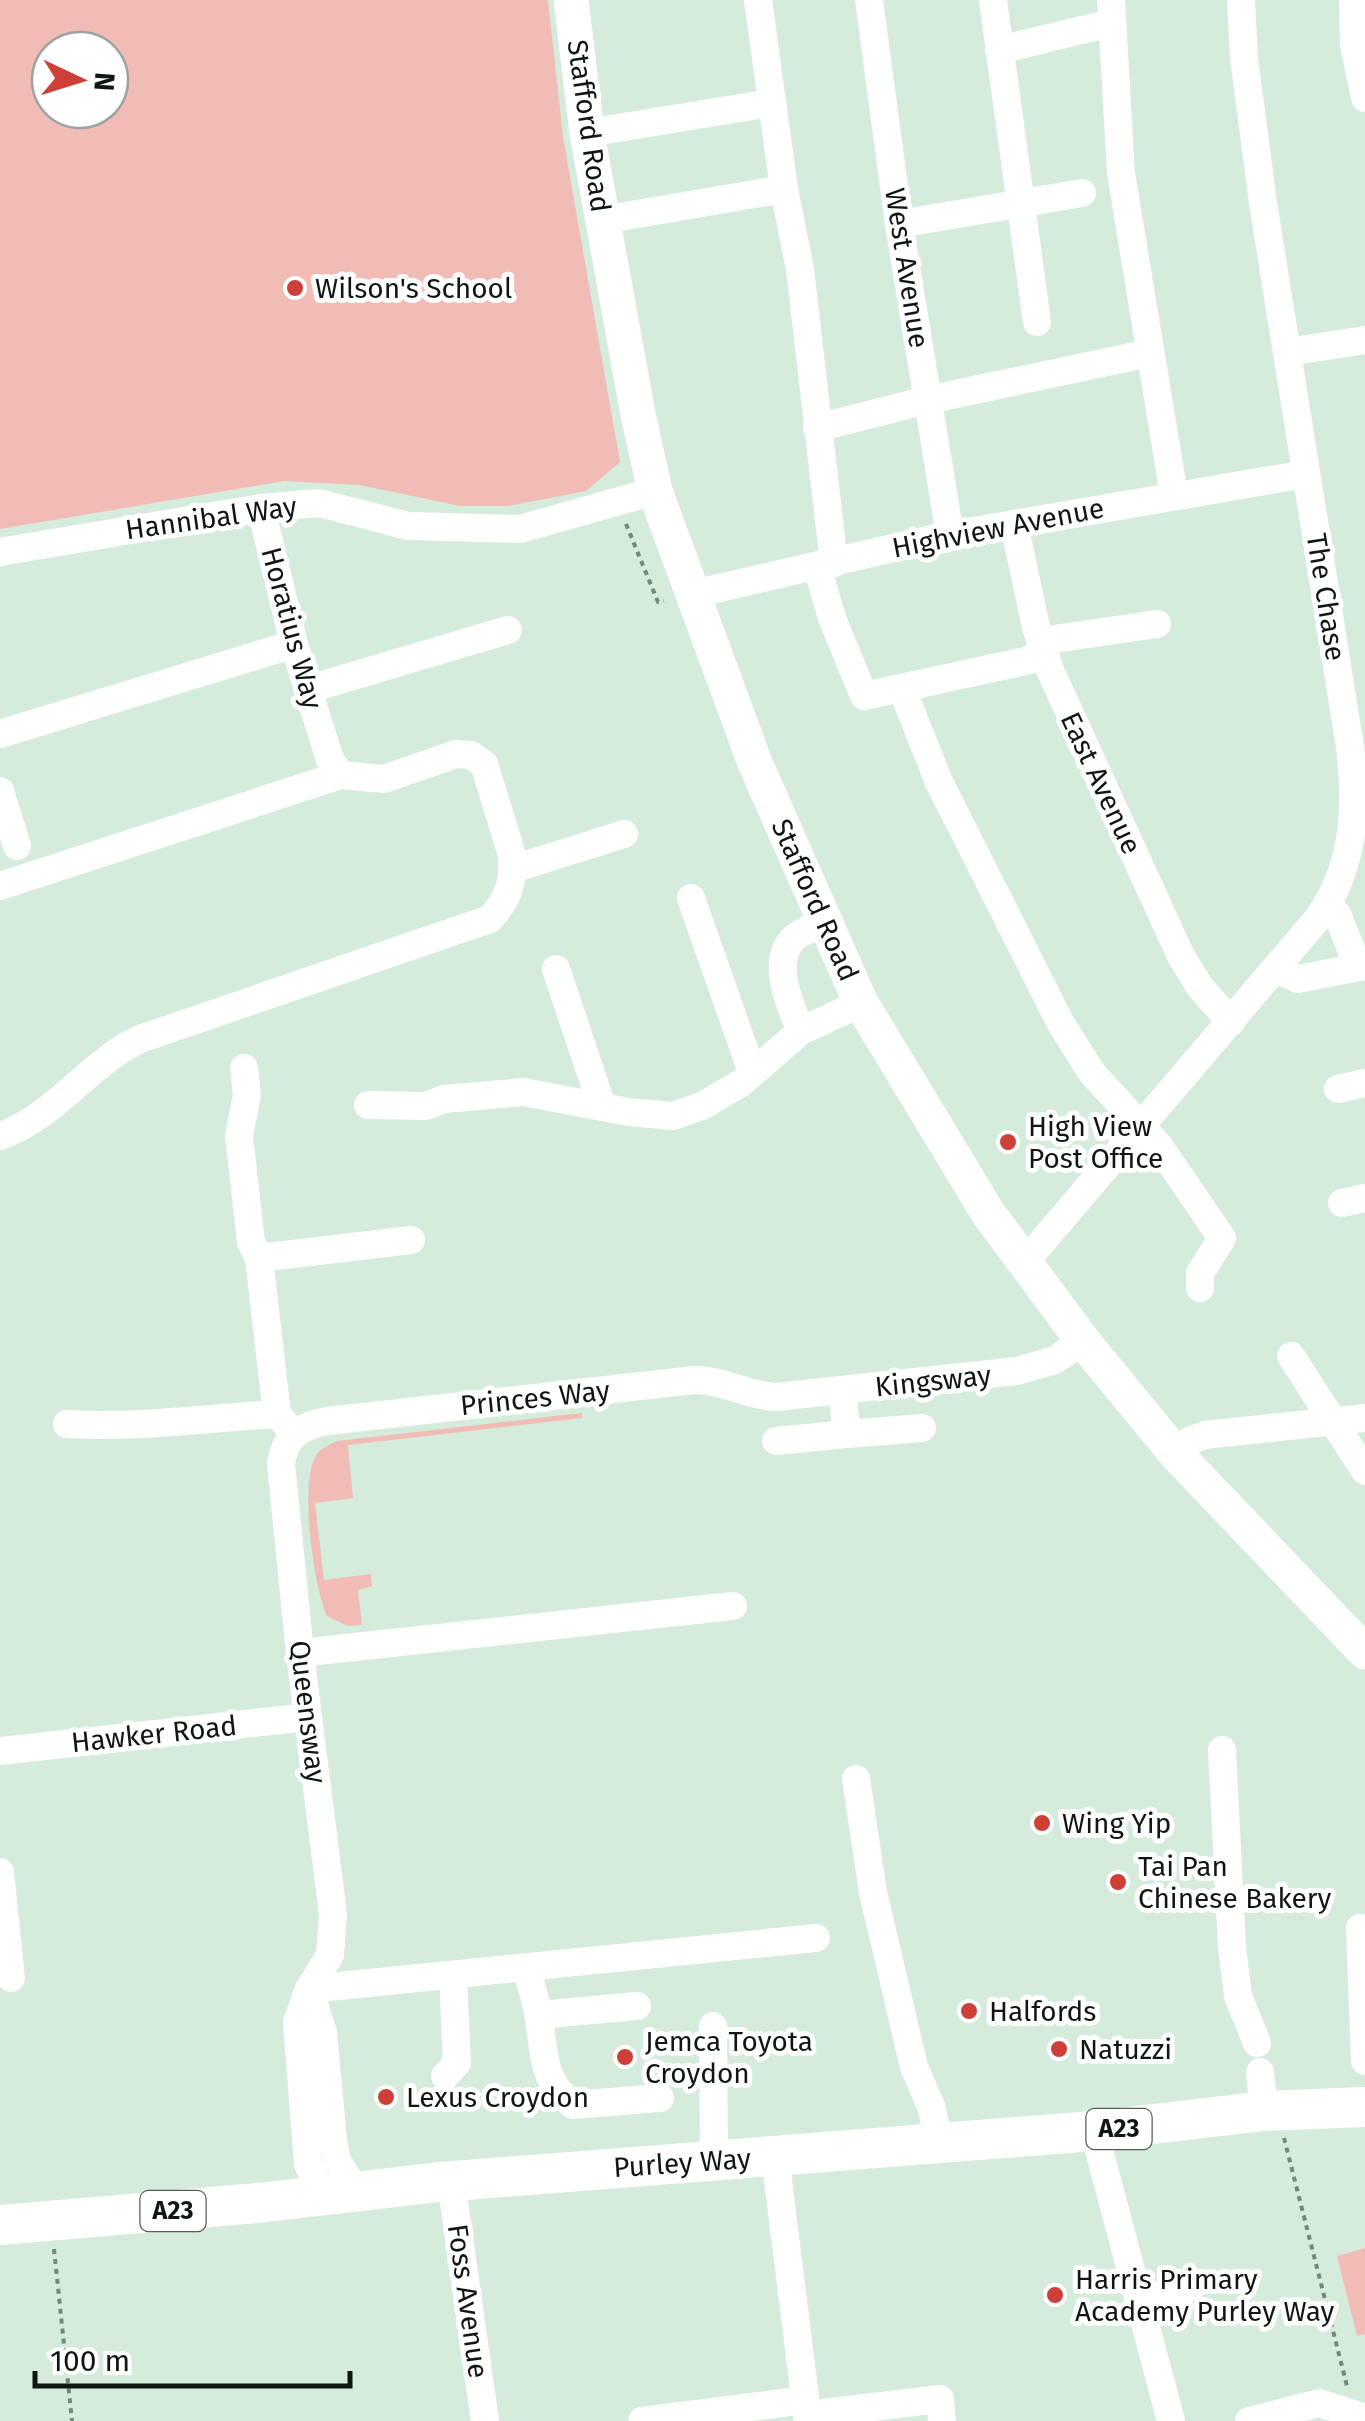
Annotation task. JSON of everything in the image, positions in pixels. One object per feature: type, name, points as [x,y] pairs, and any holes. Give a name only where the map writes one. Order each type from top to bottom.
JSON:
[{"type":"highway","name":"Purley Way","points":[[0,2225],[258,2204],[451,2182],[1094,2131],[1267,2098],[1365,2107]]},
{"type":"main road","name":"Stafford Road","points":[[570,0],[602,220],[655,491],[755,763],[861,1003],[956,1163],[1082,1340],[1174,1453],[1365,1652]]},
{"type":"street","points":[[758,0],[784,189],[800,270],[832,618],[864,696],[1030,660],[1054,639],[1156,624]]},
{"type":"street","name":"West Avenue","points":[[869,0],[899,224],[950,536]]},
{"type":"street","points":[[992,0],[1037,322]]},
{"type":"street","name":"The Chase","points":[[1024,1262],[1328,904],[1349,852],[1354,795],[1350,747],[1258,167],[1244,58],[1242,0]]},
{"type":"street","points":[[1353,0],[1354,46],[1365,98]]},
{"type":"street","points":[[999,50],[1111,12],[1122,173],[1174,495]]},
{"type":"street","points":[[587,133],[772,103]]},
{"type":"street","points":[[602,220],[784,189]]},
{"type":"street","points":[[899,224],[1082,193]]},
{"type":"street","points":[[1286,352],[1365,340]]},
{"type":"street","points":[[817,428],[927,400],[1150,353]]},
{"type":"street","name":"Highview Avenue","points":[[692,594],[950,536],[1306,474]]},
{"type":"street","name":"Hannibal Way","points":[[0,552],[261,508],[319,503],[408,526],[520,529],[655,491]]},
{"type":"street","name":"Horatius Way","points":[[261,508],[294,644],[325,747],[341,775]]},
{"type":"street","name":"East Avenue","points":[[1014,524],[1042,650],[1181,956],[1231,1022]]},
{"type":"street","points":[[309,689],[508,630]]},
{"type":"street","points":[[0,734],[294,644]]},
{"type":"street","points":[[902,688],[939,782],[1060,1022],[1092,1073],[1142,1127],[1222,1238],[1200,1273],[1200,1288]]},
{"type":"street","points":[[0,886],[341,775],[384,779],[456,754],[471,755],[484,764],[513,869],[512,886],[490,920],[140,1039],[116,1050],[30,1121],[0,1136]]},
{"type":"street","points":[[0,790],[17,846]]},
{"type":"street","points":[[513,869],[624,834]]},
{"type":"street","points":[[691,898],[752,1072]]},
{"type":"street","points":[[1275,969],[1298,980],[1361,966],[1338,916],[1328,904]]},
{"type":"street","points":[[801,1031],[789,1000],[783,963],[794,938],[823,923]]},
{"type":"street","points":[[556,969],[602,1106]]},
{"type":"street","points":[[368,1104],[426,1106],[444,1099],[524,1092],[672,1116],[702,1106],[752,1072],[801,1031],[861,1003]]},
{"type":"street","name":"Queensway","points":[[244,1068],[247,1096],[239,1136],[251,1242],[259,1258],[286,1423],[282,1464],[300,1653],[333,1914],[330,1955],[309,1989]]},
{"type":"street","points":[[259,1258],[411,1240]]},
{"type":"street","name":"Kingsway","points":[[776,1397],[1036,1367],[1055,1360],[1082,1340]]},
{"type":"street","points":[[1291,1356],[1365,1471]]},
{"type":"street","name":"Princes Way","points":[[67,1424],[113,1427],[153,1422],[327,1421],[695,1380],[776,1397]]},
{"type":"street","points":[[842,1390],[846,1434]]},
{"type":"street","points":[[1174,1453],[1189,1440],[1204,1435],[1365,1418]]},
{"type":"street","points":[[776,1441],[922,1428]]},
{"type":"street","points":[[300,1653],[732,1606]]},
{"type":"street","name":"Hawker Road","points":[[0,1751],[308,1717]]},
{"type":"street","points":[[1222,1750],[1232,1947],[1238,1996],[1257,2043]]},
{"type":"street","points":[[856,1779],[873,1892],[914,2067],[931,2106],[938,2142]]},
{"type":"street","points":[[0,1872],[11,1978]]},
{"type":"street","points":[[1354,1928],[1365,2061]]},
{"type":"street","points":[[339,2193],[323,2032],[309,1989],[816,1938]]},
{"type":"street","points":[[526,1968],[539,2016],[539,2037],[557,2093],[573,2105],[660,2098]]},
{"type":"street","points":[[445,2076],[458,2062],[453,1976]]},
{"type":"street","points":[[539,2016],[637,2006]]},
{"type":"street","points":[[713,2026],[714,2160]]},
{"type":"street","points":[[1094,2131],[1171,2421]]},
{"type":"street","points":[[775,2156],[807,2412]]},
{"type":"street","name":"Foss Avenue","points":[[451,2182],[485,2421]]},
{"type":"street","points":[[1138,2300],[1192,2287]]},
{"type":"street","points":[[642,2421],[807,2412],[940,2399],[942,2421]]},
{"type":"street","points":[[1249,2421],[1320,2403],[1360,2416]]},
{"type":"path","points":[[617,503],[658,602],[692,594]]},
{"type":"path","points":[[1267,2098],[1360,2416]]},
{"type":"path","points":[[52,2220],[72,2421]]},
{"type":"shaded area","name":"Wilson's School","points":[[0,0],[548,0],[563,137],[620,462],[586,491],[508,506],[460,506],[360,485],[284,481],[0,529]]},
{"type":"shaded area","points":[[582,1413],[582,1418],[348,1445],[353,1498],[315,1503],[324,1580],[371,1574],[372,1586],[358,1590],[362,1625],[348,1626],[327,1616],[313,1559],[308,1509],[311,1467],[321,1450],[337,1441]]},
{"type":"shaded area","points":[[1365,2248],[1365,2334],[1357,2336],[1337,2256]]},
{"type":"place","name":"Wilson's School","points":[[295,288]]},
{"type":"place","name":"High View Post Office","points":[[1008,1142]]},
{"type":"place","name":"Wing Yip","points":[[1042,1823]]},
{"type":"place","name":"Tai Pan Chinese Bakery","points":[[1118,1882]]},
{"type":"place","name":"Halfords","points":[[969,2011]]},
{"type":"place","name":"Natuzzi","points":[[1059,2049]]},
{"type":"place","name":"Jemca Toyota Croydon","points":[[625,2057]]},
{"type":"place","name":"Lexus Croydon","points":[[386,2097]]},
{"type":"place","name":"Harris Primary Academy Purley Way","points":[[1055,2295]]}]
